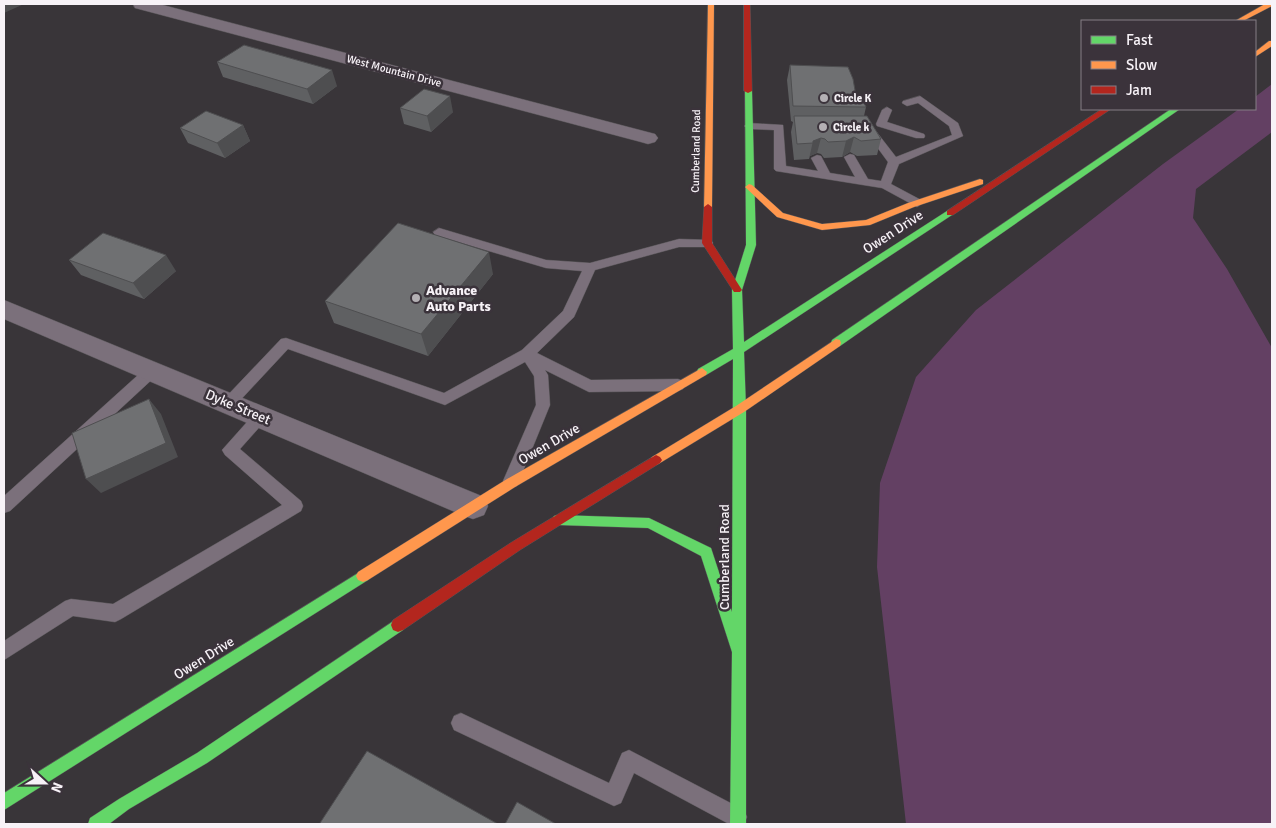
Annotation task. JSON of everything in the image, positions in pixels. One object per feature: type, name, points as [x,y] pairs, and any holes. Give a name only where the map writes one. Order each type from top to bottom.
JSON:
[{"type":"main road","name":"Cumberland Road","points":[[707,243],[712,4]]},
{"type":"main road","name":"Cumberland Road","points":[[738,821],[740,409],[737,290],[751,245],[747,4]]},
{"type":"main road","points":[[1240,20],[1270,4]]},
{"type":"main road","points":[[1256,54],[1272,43]]},
{"type":"main road","name":"Owen Drive","points":[[4,802],[473,506],[738,351],[1017,170],[1106,110]]},
{"type":"main road","points":[[96,824],[124,804],[202,758],[516,546],[740,409],[1175,110]]},
{"type":"main road","points":[[750,187],[780,215],[822,228],[867,223],[917,203],[1017,170]]},
{"type":"main road","points":[[707,243],[737,290]]},
{"type":"main road","points":[[558,520],[650,523],[706,552],[738,650]]},
{"type":"street","name":"West Mountain Drive","points":[[141,4],[648,138]]},
{"type":"street","name":"Dyke Street","points":[[4,309],[473,506]]},
{"type":"lane","points":[[885,185],[894,162],[958,136],[954,125],[920,99],[907,104]]},
{"type":"lane","points":[[919,112],[932,108]]},
{"type":"lane","points":[[881,124],[887,110]]},
{"type":"lane","points":[[930,121],[943,117]]},
{"type":"lane","points":[[894,162],[864,127],[899,119]]},
{"type":"lane","points":[[881,124],[910,128]]},
{"type":"lane","points":[[881,124],[920,136]]},
{"type":"lane","points":[[941,129],[954,125]]},
{"type":"lane","points":[[749,126],[783,128],[780,169],[885,185],[917,203]]},
{"type":"lane","points":[[850,156],[862,181]]},
{"type":"lane","points":[[817,158],[826,176]]},
{"type":"lane","points":[[439,232],[546,264],[590,268],[679,243],[707,243]]},
{"type":"lane","points":[[229,403],[286,343],[446,399],[527,354],[569,314],[590,268]]},
{"type":"lane","points":[[527,354],[589,386],[682,384]]},
{"type":"lane","points":[[511,483],[543,405],[541,375],[527,354]]},
{"type":"lane","points":[[4,506],[153,370]]},
{"type":"lane","points":[[4,652],[71,607],[115,613],[295,506],[230,450],[260,417]]},
{"type":"lane","points":[[461,722],[614,796],[629,760],[738,821]]},
{"type":"shaded area","points":[[1272,84],[1272,132],[1196,189],[1193,218],[1227,269],[1272,348],[1272,824],[906,824],[877,567],[880,483],[916,377],[976,310],[1163,164],[1238,110],[1256,110],[1256,96]]},
{"type":"building","points":[[244,45],[332,70],[307,89],[217,62]]},
{"type":"building","points":[[790,65],[848,67],[853,79],[856,96],[860,94],[866,107],[793,106]]},
{"type":"building","points":[[424,89],[450,96],[427,116],[400,108]]},
{"type":"building","points":[[206,111],[243,125],[217,143],[180,128]]},
{"type":"building","points":[[794,116],[867,116],[881,139],[861,141],[854,137],[846,141],[828,142],[821,138],[813,141],[813,143],[797,144]]},
{"type":"building","name":"Advance Auto Parts","points":[[398,223],[489,252],[421,334],[325,301]]},
{"type":"building","points":[[103,233],[166,255],[133,283],[69,260]]},
{"type":"building","points":[[149,399],[166,443],[86,479],[72,433]]},
{"type":"building","points":[[367,751],[498,824],[320,823]]},
{"type":"building","points":[[517,802],[556,824],[505,824]]},
{"type":"traffic: fast","points":[[740,409],[737,290],[751,245],[748,91]]},
{"type":"traffic: fast","points":[[836,343],[1175,110]]},
{"type":"traffic: fast","points":[[702,372],[738,351],[950,213]]},
{"type":"traffic: fast","points":[[738,824],[740,409]]},
{"type":"traffic: fast","points":[[558,520],[649,523],[706,552],[738,650]]},
{"type":"traffic: fast","points":[[4,802],[363,576]]},
{"type":"traffic: fast","points":[[96,824],[124,804],[202,758],[398,625]]},
{"type":"traffic: slow","points":[[708,207],[711,4]]},
{"type":"traffic: slow","points":[[1240,20],[1270,4]]},
{"type":"traffic: slow","points":[[1256,54],[1272,43]]},
{"type":"traffic: slow","points":[[749,187],[780,215],[822,227],[867,223],[911,205],[980,182]]},
{"type":"traffic: slow","points":[[656,460],[740,409],[836,343]]},
{"type":"traffic: slow","points":[[363,576],[511,483],[702,372]]},
{"type":"traffic: jam","points":[[747,4],[748,91]]},
{"type":"traffic: jam","points":[[950,213],[1105,110]]},
{"type":"traffic: jam","points":[[708,207],[707,243],[737,290]]},
{"type":"traffic: jam","points":[[398,625],[516,546],[656,460]]},
{"type":"place","name":"Circle K","points":[[824,98]]},
{"type":"place","name":"Circle k","points":[[823,127]]},
{"type":"place","name":"Advance Auto Parts","points":[[416,298]]}]
